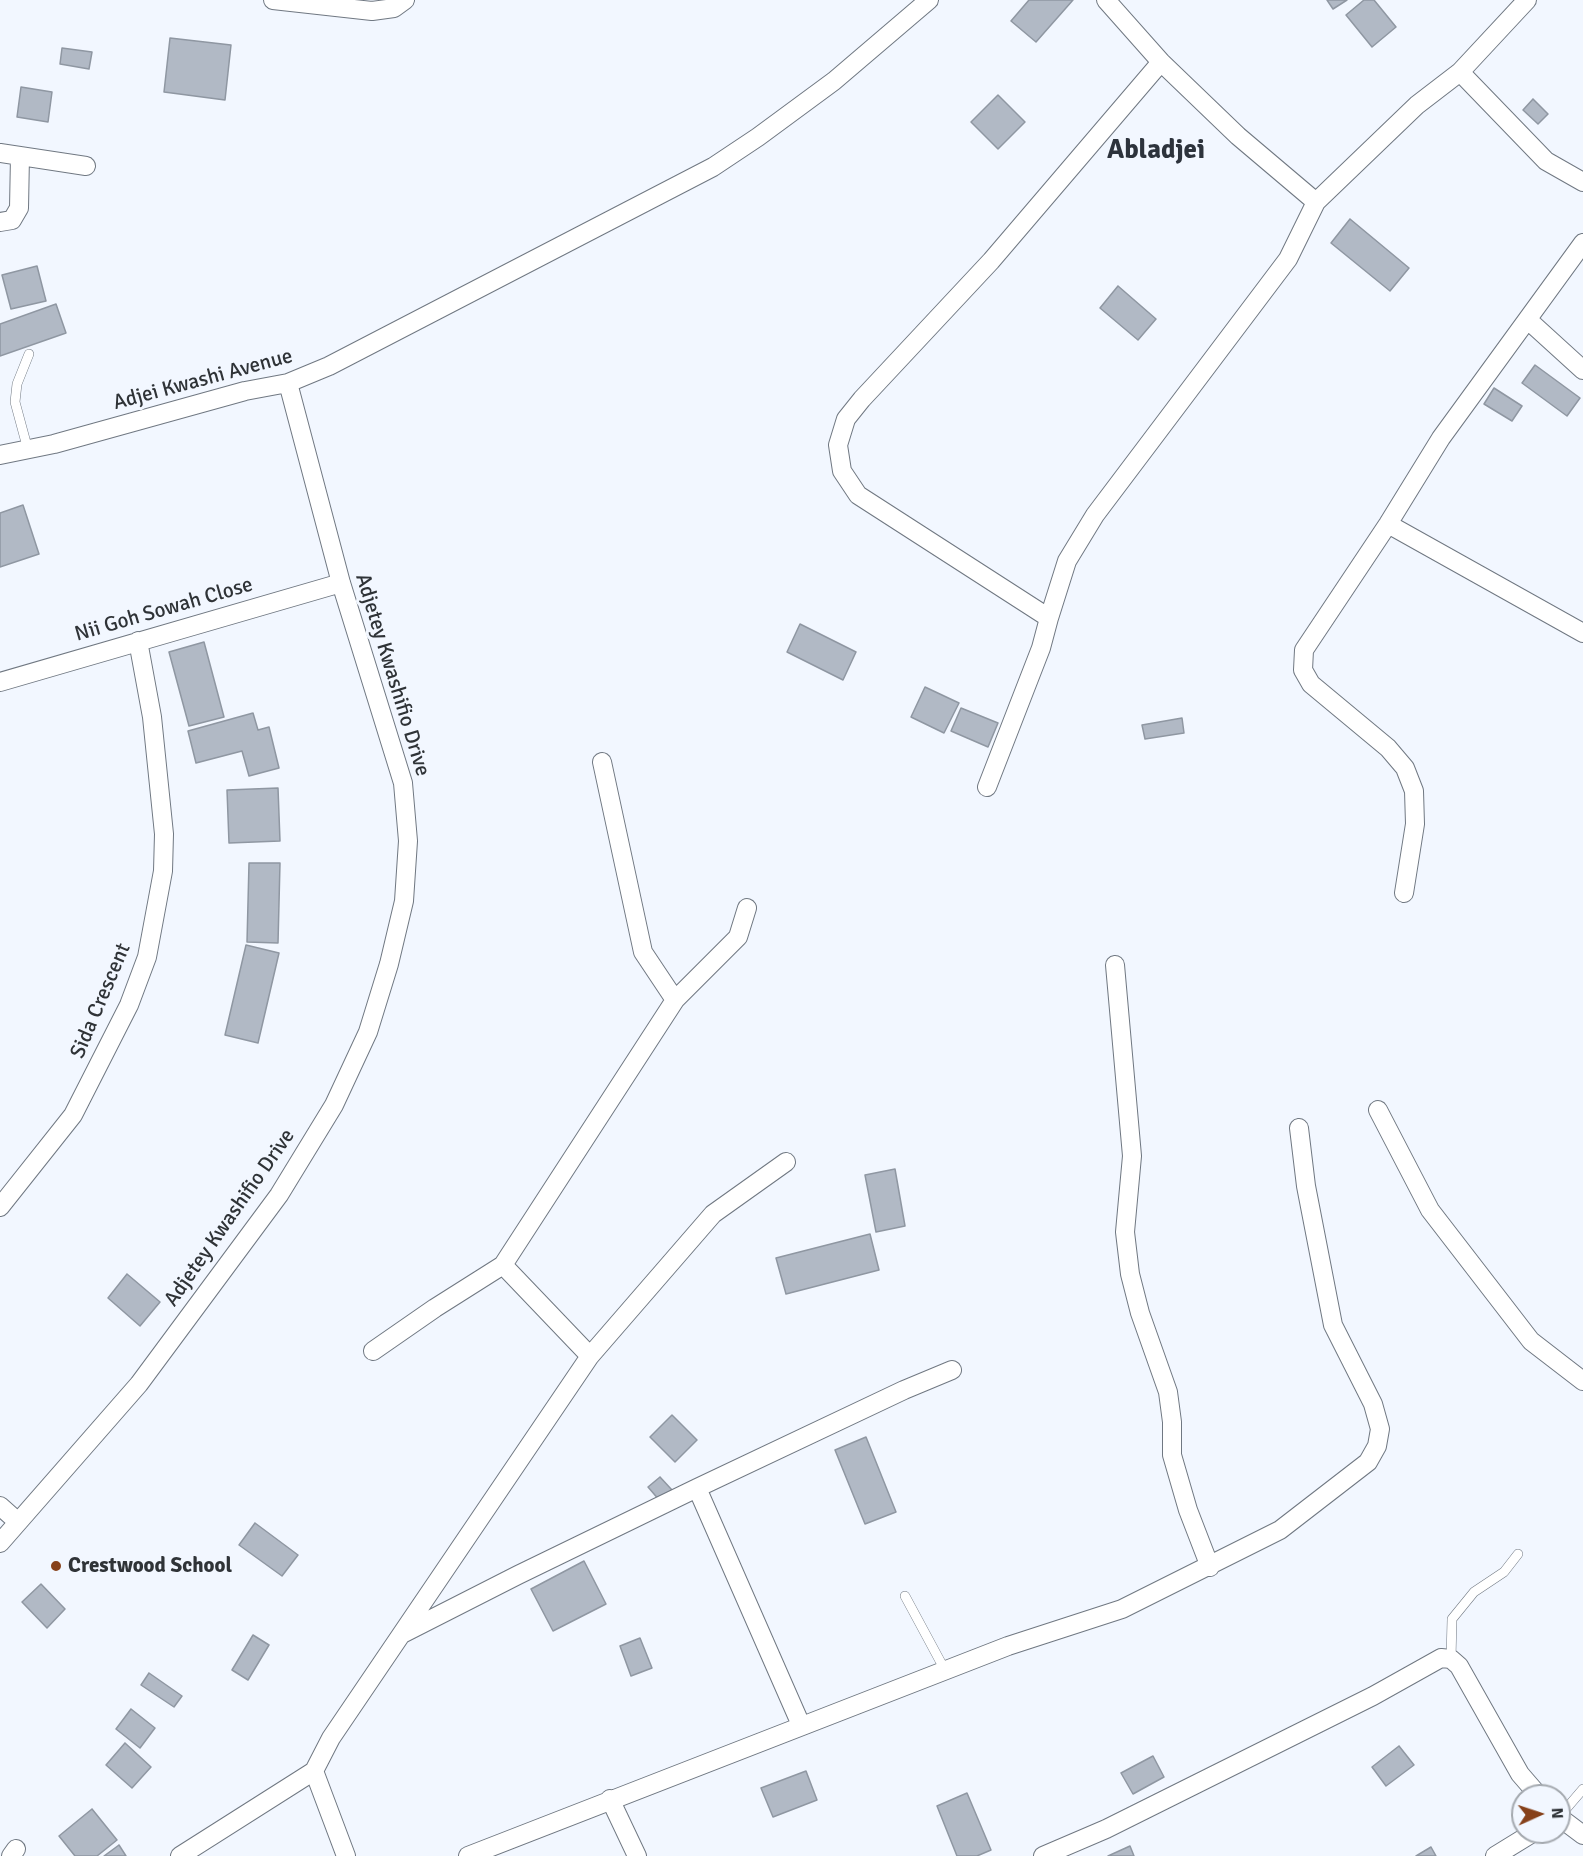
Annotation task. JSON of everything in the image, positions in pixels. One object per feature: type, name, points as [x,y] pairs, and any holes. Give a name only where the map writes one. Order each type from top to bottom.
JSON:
[{"type":"street","points":[[273,0],[372,11],[394,8],[405,0]]},
{"type":"street","name":"Adjei Kwashi Avenue","points":[[0,456],[245,391],[288,383],[329,366],[713,167],[758,138],[834,81],[929,0]]},
{"type":"street","points":[[1106,0],[1161,62],[1238,136],[1316,202]]},
{"type":"street","points":[[987,787],[1041,648],[1067,561],[1095,515],[1288,259],[1316,202],[1417,105],[1460,72],[1527,0]]},
{"type":"street","points":[[1049,618],[858,495],[842,471],[838,445],[846,419],[862,399],[991,261],[1161,62]]},
{"type":"street","points":[[1460,72],[1546,161],[1583,182]]},
{"type":"street","points":[[0,153],[86,166]]},
{"type":"street","points":[[0,222],[12,220],[19,208],[17,181],[20,156]]},
{"type":"street","points":[[1404,893],[1415,824],[1414,791],[1405,768],[1388,748],[1311,684],[1303,670],[1304,650],[1388,524],[1441,438],[1583,243]]},
{"type":"street","points":[[1528,320],[1583,370]]},
{"type":"street","name":"Adjetey Kwashifio Drive","points":[[0,1543],[139,1384],[279,1195],[334,1105],[368,1032],[404,901],[408,841],[403,783],[341,583],[288,383]]},
{"type":"street","points":[[1388,524],[1583,633]]},
{"type":"street","name":"Nii Goh Sowah Close","points":[[0,682],[341,583]]},
{"type":"street","name":"Sida Crescent","points":[[0,1207],[73,1115],[129,1005],[149,946],[163,871],[164,834],[152,717],[138,641]]},
{"type":"street","points":[[602,762],[643,952],[675,1000]]},
{"type":"street","points":[[373,1351],[503,1265],[675,1000],[738,937],[747,908]]},
{"type":"street","points":[[1115,965],[1131,1145],[1130,1198],[1125,1232],[1130,1274],[1140,1313],[1168,1392],[1172,1422],[1172,1455],[1188,1510],[1210,1567]]},
{"type":"street","points":[[1378,1110],[1430,1210],[1531,1341],[1583,1381]]},
{"type":"street","points":[[468,1856],[1008,1646],[1122,1609],[1280,1530],[1368,1462],[1377,1446],[1380,1429],[1373,1404],[1333,1325],[1306,1186],[1299,1128]]},
{"type":"street","points":[[180,1856],[314,1771],[331,1738],[590,1356],[713,1214],[786,1162]]},
{"type":"street","points":[[503,1265],[590,1356]]},
{"type":"street","points":[[401,1635],[697,1488],[904,1390],[952,1370]]},
{"type":"street","points":[[697,1488],[801,1725]]},
{"type":"street","points":[[0,1506],[18,1522]]},
{"type":"street","points":[[1043,1856],[1106,1829],[1330,1718],[1442,1658],[1451,1659],[1459,1666],[1520,1774],[1529,1784]]},
{"type":"street","points":[[314,1771],[346,1856]]},
{"type":"street","points":[[610,1799],[637,1856]]},
{"type":"street","points":[[1495,1856],[1514,1844]]},
{"type":"lane","points":[[28,450],[15,402],[17,384],[29,354]]},
{"type":"lane","points":[[1451,1659],[1452,1619],[1474,1592],[1504,1572],[1518,1554]]},
{"type":"lane","points":[[905,1596],[946,1672]]},
{"type":"lane","points":[[1571,1803],[1583,1789]]},
{"type":"building","points":[[1029,0],[1073,0],[1036,42],[1011,21]]},
{"type":"building","points":[[1327,0],[1347,0],[1333,9]]},
{"type":"building","points":[[1364,0],[1374,0],[1396,27],[1372,47],[1346,15]]},
{"type":"building","points":[[170,38],[231,45],[225,100],[164,92]]},
{"type":"building","points":[[62,48],[92,52],[89,69],[60,64]]},
{"type":"building","points":[[21,87],[52,92],[48,122],[17,117]]},
{"type":"building","points":[[998,95],[1025,122],[998,149],[971,122]]},
{"type":"building","points":[[1533,99],[1548,114],[1538,124],[1523,110]]},
{"type":"building","points":[[1350,219],[1409,268],[1390,291],[1331,243]]},
{"type":"building","points":[[37,266],[46,301],[11,309],[2,275]]},
{"type":"building","points":[[1118,286],[1156,319],[1138,340],[1100,308]]},
{"type":"building","points":[[56,304],[66,333],[0,356],[0,324]]},
{"type":"building","points":[[1535,365],[1580,398],[1567,416],[1522,383]]},
{"type":"building","points":[[1494,388],[1522,406],[1512,421],[1484,404]]},
{"type":"building","points":[[23,505],[39,554],[0,567],[0,513]]},
{"type":"building","points":[[800,624],[856,652],[843,680],[787,652]]},
{"type":"building","points":[[204,642],[224,717],[189,726],[169,652]]},
{"type":"building","points":[[925,687],[959,703],[944,733],[911,717]]},
{"type":"building","points":[[961,708],[998,723],[988,747],[951,731]]},
{"type":"building","points":[[253,713],[258,730],[269,727],[279,768],[249,776],[242,751],[196,763],[188,731]]},
{"type":"building","points":[[1182,718],[1184,733],[1145,739],[1142,725]]},
{"type":"building","points":[[278,788],[280,841],[229,843],[227,790]]},
{"type":"building","points":[[249,863],[280,863],[278,943],[247,942]]},
{"type":"building","points":[[246,945],[279,953],[258,1043],[225,1035]]},
{"type":"building","points":[[895,1169],[905,1226],[876,1232],[865,1175]]},
{"type":"building","points":[[870,1234],[879,1270],[786,1294],[776,1258]]},
{"type":"building","points":[[127,1274],[160,1302],[140,1326],[108,1298]]},
{"type":"building","points":[[672,1415],[697,1440],[675,1462],[650,1437]]},
{"type":"building","points":[[866,1437],[896,1512],[865,1524],[835,1450]]},
{"type":"building","points":[[660,1477],[672,1490],[660,1501],[648,1487]]},
{"type":"building","points":[[255,1523],[298,1555],[282,1576],[239,1545]]},
{"type":"building","points":[[584,1561],[606,1604],[553,1631],[531,1589]]},
{"type":"building","points":[[41,1584],[65,1609],[47,1628],[22,1602]]},
{"type":"building","points":[[253,1635],[269,1645],[248,1680],[232,1670]]},
{"type":"building","points":[[640,1638],[652,1668],[631,1676],[620,1646]]},
{"type":"building","points":[[149,1673],[182,1696],[174,1707],[141,1685]]},
{"type":"building","points":[[131,1709],[155,1728],[140,1748],[116,1729]]},
{"type":"building","points":[[125,1743],[151,1767],[132,1788],[106,1765]]},
{"type":"building","points":[[1399,1746],[1414,1765],[1386,1786],[1372,1767]]},
{"type":"building","points":[[1153,1756],[1164,1777],[1133,1794],[1121,1773]]},
{"type":"building","points":[[806,1771],[817,1800],[773,1817],[761,1788]]},
{"type":"building","points":[[967,1793],[991,1850],[977,1856],[957,1856],[937,1806]]},
{"type":"building","points":[[92,1809],[117,1840],[97,1856],[75,1856],[59,1836]]},
{"type":"building","points":[[119,1845],[126,1856],[104,1856]]},
{"type":"building","points":[[1130,1846],[1134,1856],[1108,1856]]},
{"type":"building","points":[[1431,1847],[1436,1856],[1416,1856]]},
{"type":"place","name":"Crestwood School","points":[[56,1566]]},
{"type":"district","name":"Abladjei","points":[[1156,151]]}]
